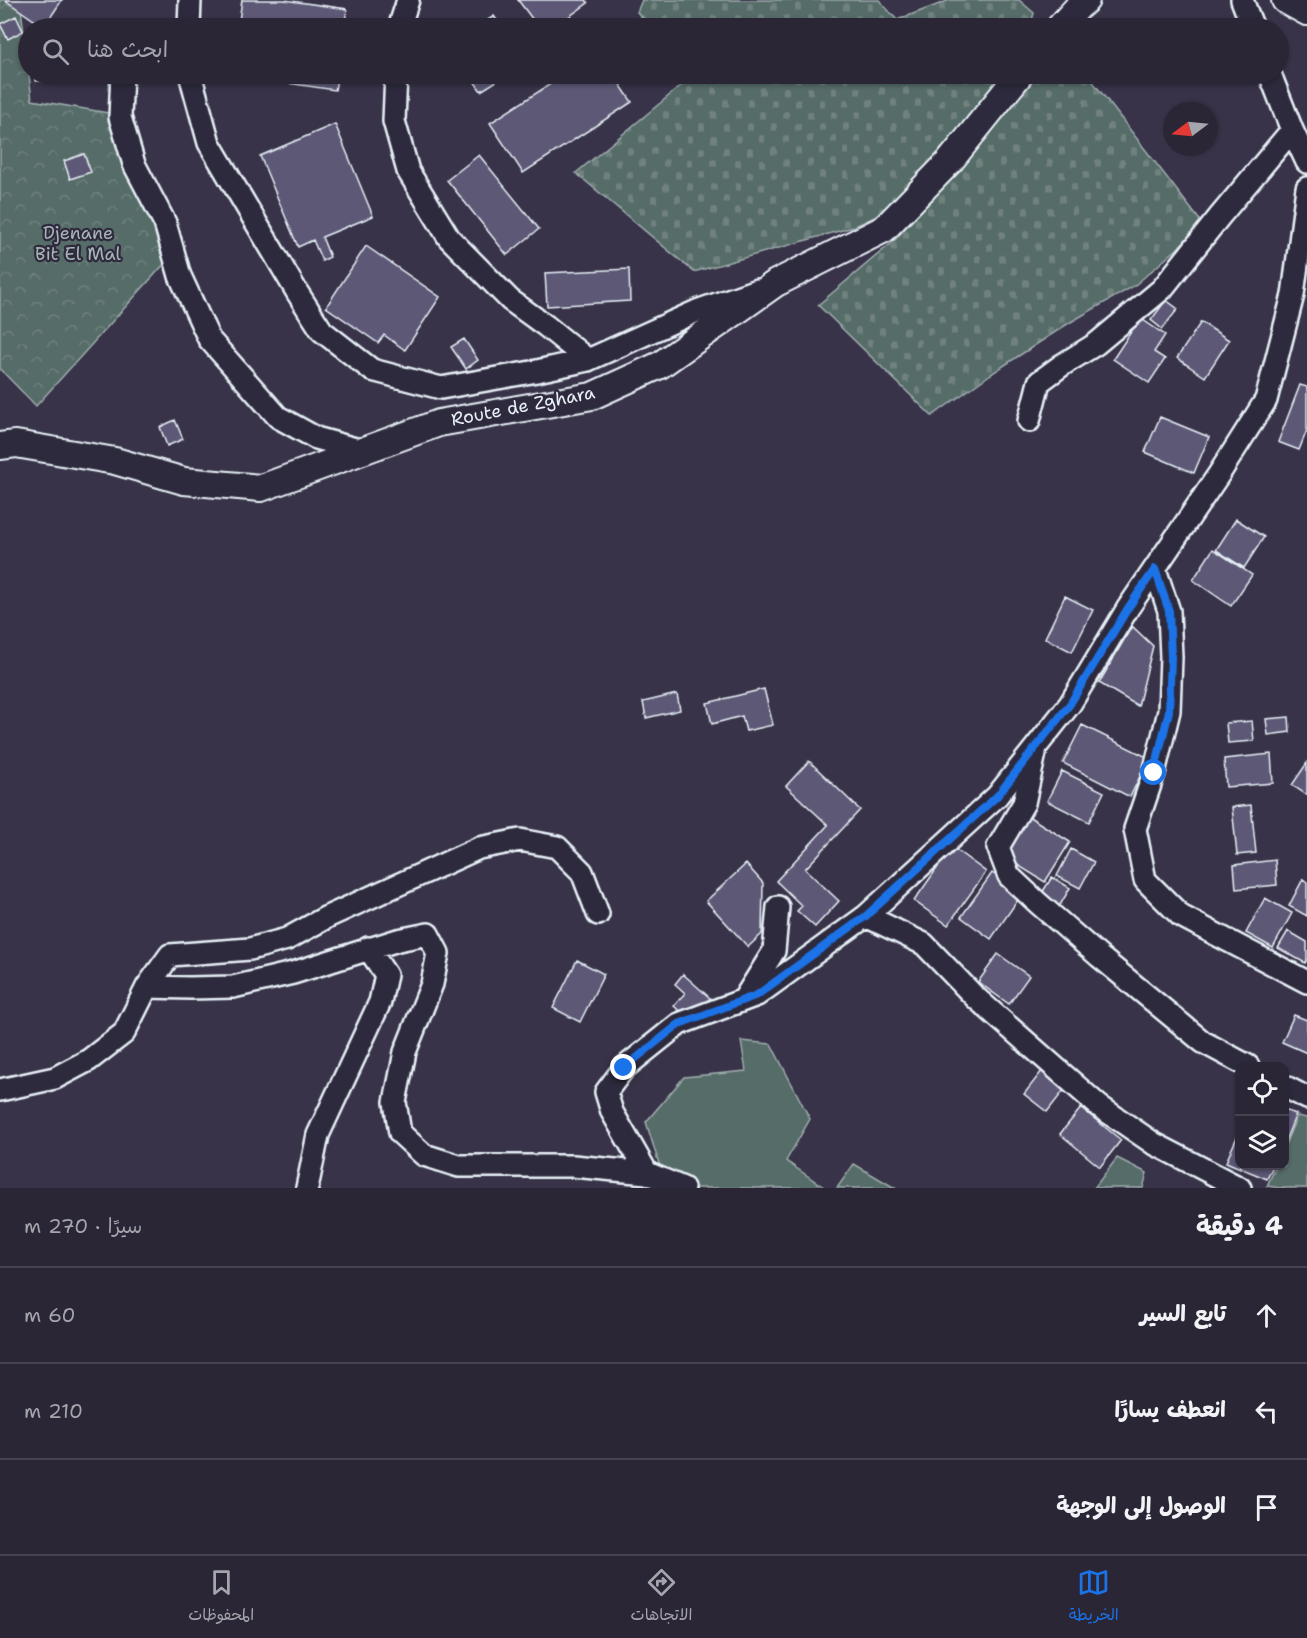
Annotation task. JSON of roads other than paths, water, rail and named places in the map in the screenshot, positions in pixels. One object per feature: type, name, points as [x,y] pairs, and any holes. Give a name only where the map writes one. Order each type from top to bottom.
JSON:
[{"type":"street","points":[[189,18],[190,0]]},
{"type":"street","points":[[402,18],[408,0]]},
{"type":"street","points":[[1068,18],[1086,0]]},
{"type":"street","points":[[1242,0],[1249,18]]},
{"type":"street","points":[[1285,0],[1307,12]]},
{"type":"street","points":[[122,84],[120,117],[134,164],[165,223],[180,276],[209,339],[278,417],[316,438],[363,451]]},
{"type":"street","points":[[193,84],[209,143],[322,332],[372,370],[441,388],[537,371],[588,360],[697,311],[776,283]]},
{"type":"street","points":[[396,84],[394,121],[408,171],[449,238],[510,300],[588,360]]},
{"type":"street","name":"Route de Zghara","points":[[0,446],[16,444],[115,461],[184,482],[261,488],[439,423],[592,396],[660,365],[776,283],[884,229],[950,161],[1012,84]]},
{"type":"street","points":[[1274,84],[1307,162]]},
{"type":"street","points":[[1029,421],[1039,382],[1096,344],[1162,289],[1292,130]]},
{"type":"street","points":[[647,1173],[612,1112],[606,1092],[624,1068],[679,1024],[757,995],[866,916],[997,796],[1070,704],[1128,608],[1266,400],[1293,295],[1307,188]]},
{"type":"street","points":[[1155,569],[1169,611],[1171,657],[1169,711],[1154,773],[1135,829],[1145,879],[1181,916],[1307,982]]},
{"type":"street","points":[[1037,746],[1024,803],[998,847],[1009,876],[1100,957],[1203,1042],[1240,1062]]},
{"type":"street","points":[[0,1090],[55,1078],[89,1060],[124,1032],[147,987],[170,955],[250,949],[287,939],[327,917],[479,848],[520,840],[557,847],[582,872],[598,914]]},
{"type":"street","points":[[744,999],[774,951],[778,907]]},
{"type":"street","points":[[866,916],[924,944],[975,997],[1099,1106],[1153,1143],[1240,1188]]},
{"type":"street","points":[[147,987],[232,987],[293,973],[368,948],[428,934],[438,953],[432,984],[405,1052],[394,1102],[400,1133],[424,1155],[459,1166],[573,1166],[647,1173],[683,1188]]},
{"type":"street","points":[[307,1188],[318,1135],[380,1002],[386,975],[368,948]]},
{"type":"street","points":[[1289,1089],[1307,1098]]},
{"type":"park label","name":"Djenane Bit El Mal","points":[[78,243]]}]
